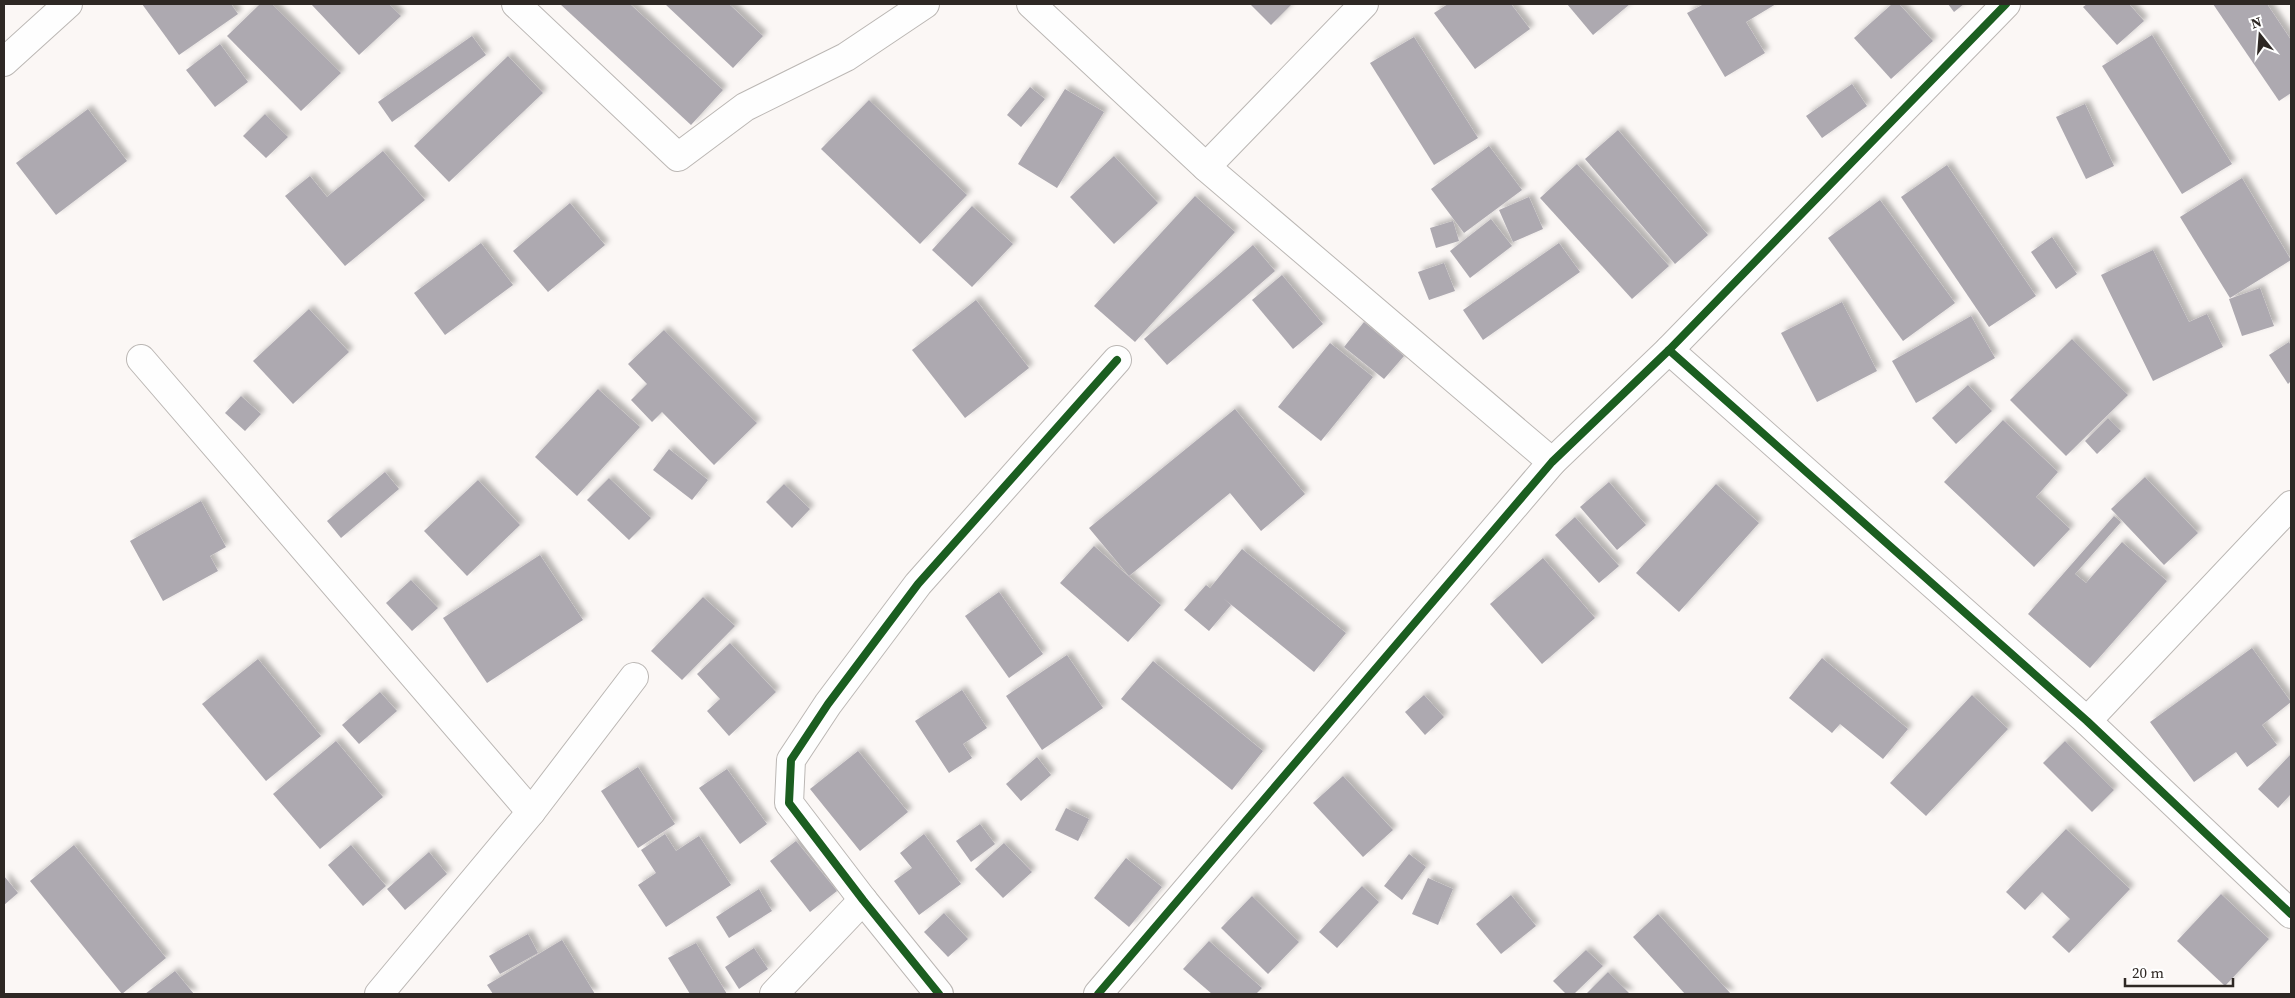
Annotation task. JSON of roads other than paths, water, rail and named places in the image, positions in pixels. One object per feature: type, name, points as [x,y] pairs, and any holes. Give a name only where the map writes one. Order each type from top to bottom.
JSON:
[{"type":"street","points":[[4,62],[68,4]]},
{"type":"street","points":[[516,4],[678,157],[745,107],[846,57],[925,4]]},
{"type":"street","points":[[1031,4],[1206,168],[1552,462]]},
{"type":"street","points":[[1206,168],[1364,4]]},
{"type":"street","points":[[1098,994],[1552,462],[1669,350],[2006,4]]},
{"type":"street","points":[[1669,350],[2087,721],[2291,914]]},
{"type":"street","points":[[141,358],[532,812]]},
{"type":"street","points":[[939,994],[863,900],[789,803],[791,760],[828,704],[918,584],[1117,360]]},
{"type":"street","points":[[2087,721],[2291,505]]},
{"type":"street","points":[[379,994],[532,812],[634,677]]},
{"type":"street","points":[[774,994],[863,900]]}]
